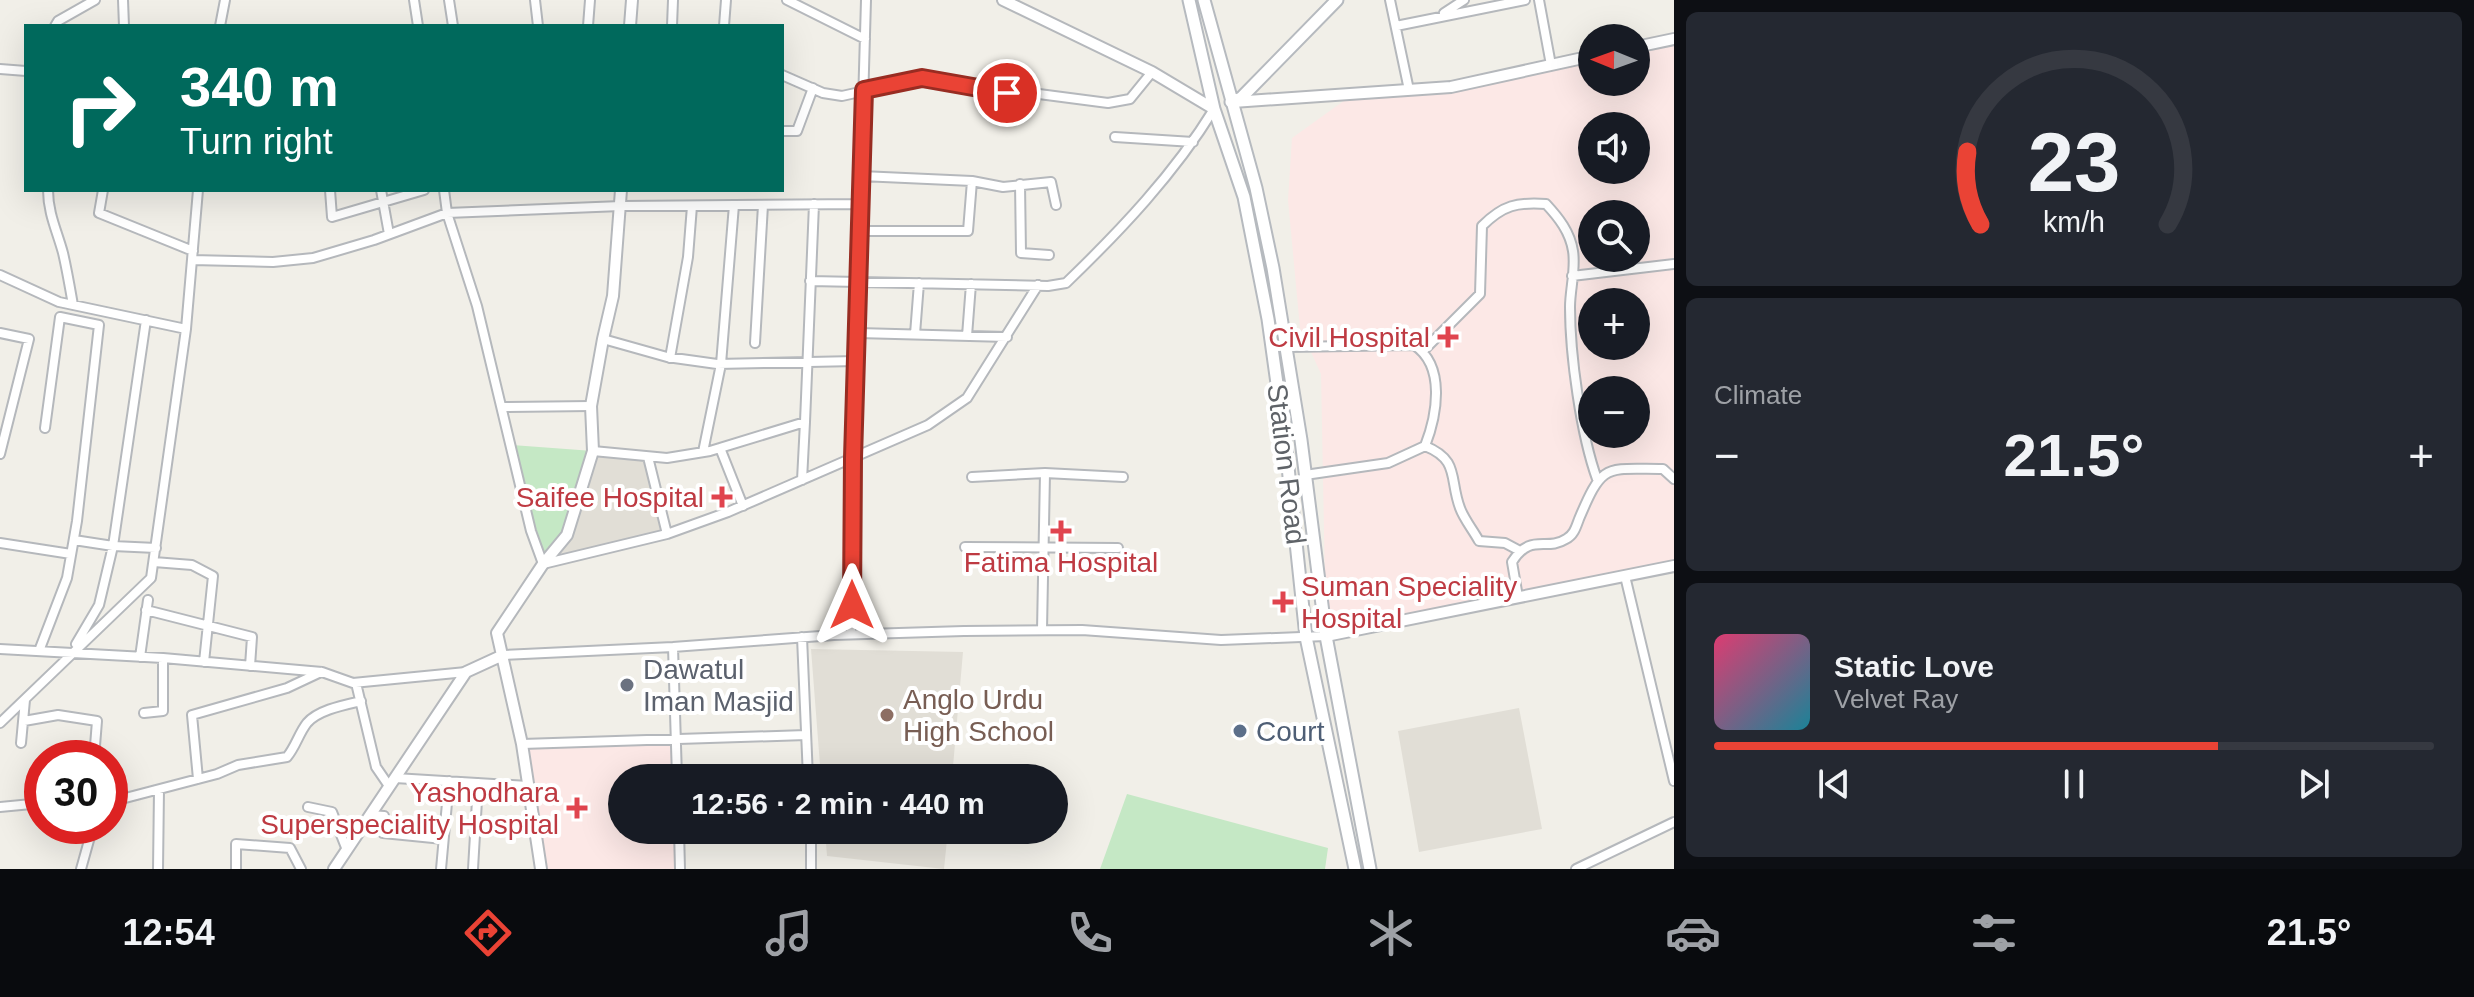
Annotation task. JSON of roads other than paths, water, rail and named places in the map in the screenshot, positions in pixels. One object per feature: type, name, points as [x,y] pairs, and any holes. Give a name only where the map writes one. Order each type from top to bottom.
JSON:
[{"type":"main road","name":"Station Road","points":[[1189,0],[1214,109],[1244,197],[1268,319],[1296,530],[1306,637],[1355,869]]},
{"type":"main road","points":[[1204,0],[1256,188],[1287,347],[1326,636],[1370,869]]},
{"type":"main road","points":[[1231,102],[1241,98],[1337,0]]},
{"type":"street","points":[[56,24],[95,0]]},
{"type":"street","points":[[123,0],[124,24]]},
{"type":"street","points":[[220,24],[224,0]]},
{"type":"street","points":[[414,0],[418,24]]},
{"type":"street","points":[[449,0],[453,24]]},
{"type":"street","points":[[535,0],[538,24]]},
{"type":"street","points":[[588,24],[590,0]]},
{"type":"street","points":[[630,24],[632,0]]},
{"type":"street","points":[[672,24],[673,0]]},
{"type":"street","points":[[724,24],[726,0]]},
{"type":"street","points":[[787,0],[865,39]]},
{"type":"street","points":[[851,634],[866,0]]},
{"type":"street","points":[[810,281],[1048,286],[1066,283],[1149,196],[1193,142],[1214,109],[1152,72],[1003,0]]},
{"type":"street","points":[[1390,0],[1409,90]]},
{"type":"street","points":[[1440,16],[1464,0]]},
{"type":"street","points":[[1396,26],[1525,0]]},
{"type":"street","points":[[1539,0],[1551,65]]},
{"type":"street","points":[[1650,44],[1674,39]]},
{"type":"street","points":[[1231,102],[1451,87],[1578,59]]},
{"type":"street","points":[[0,69],[24,71]]},
{"type":"street","points":[[784,76],[842,96],[922,78],[1007,93],[1108,103],[1130,99],[1152,72]]},
{"type":"street","points":[[784,131],[797,131],[813,88]]},
{"type":"street","points":[[1115,137],[1193,142]]},
{"type":"street","points":[[861,176],[972,181],[1003,187],[1051,182],[1056,205]]},
{"type":"street","points":[[860,231],[968,231],[972,181]]},
{"type":"street","points":[[1020,184],[1021,253],[1049,255]]},
{"type":"street","points":[[48,192],[48,214],[55,223],[73,305]]},
{"type":"street","points":[[103,192],[99,213],[193,256],[273,262],[313,258],[447,213],[621,206],[861,204]]},
{"type":"street","points":[[0,723],[151,578],[186,329],[198,192]]},
{"type":"street","points":[[330,192],[332,217],[417,192]]},
{"type":"street","points":[[381,192],[389,234]]},
{"type":"street","points":[[444,192],[447,213],[477,306],[531,531],[543,564]]},
{"type":"street","points":[[541,869],[522,744],[497,633],[543,564],[567,535],[593,451],[591,406],[613,296],[621,192]]},
{"type":"street","points":[[1423,351],[1480,294],[1482,226],[1496,212],[1522,202],[1546,204],[1563,223],[1574,253],[1570,308],[1579,398],[1597,479]]},
{"type":"street","points":[[802,480],[814,204]]},
{"type":"street","points":[[703,452],[721,364],[734,205]]},
{"type":"street","points":[[755,343],[763,205]]},
{"type":"street","points":[[670,358],[688,257],[692,206]]},
{"type":"street","points":[[1572,276],[1674,264]]},
{"type":"street","points":[[0,275],[59,302],[186,329]]},
{"type":"street","points":[[915,334],[919,283]]},
{"type":"street","points":[[967,336],[971,284]]},
{"type":"street","points":[[543,564],[667,534],[743,506],[928,425],[967,398],[1038,285]]},
{"type":"street","points":[[39,651],[67,578],[74,540],[99,325],[60,317],[45,428]]},
{"type":"street","points":[[71,652],[99,605],[113,546],[146,320]]},
{"type":"street","points":[[0,333],[29,339],[0,454]]},
{"type":"street","points":[[858,333],[1007,337]]},
{"type":"street","points":[[603,339],[670,358],[721,364],[856,361]]},
{"type":"street","points":[[1287,347],[1414,345],[1423,351],[1434,373],[1434,423],[1425,446],[1388,463],[1305,475]]},
{"type":"street","points":[[502,407],[591,406]]},
{"type":"street","points":[[593,451],[667,458],[720,448],[805,422]]},
{"type":"street","points":[[1425,446],[1441,452],[1451,467],[1460,508],[1479,541],[1505,543],[1520,551]]},
{"type":"street","points":[[720,448],[743,506]]},
{"type":"street","points":[[648,457],[667,534]]},
{"type":"street","points":[[1518,597],[1512,562],[1520,551],[1537,543],[1563,542],[1573,534],[1597,479],[1613,469],[1663,469],[1674,479]]},
{"type":"street","points":[[1042,630],[1045,473]]},
{"type":"street","points":[[972,477],[1045,473],[1123,477]]},
{"type":"street","points":[[74,540],[156,548]]},
{"type":"street","points":[[0,543],[71,554]]},
{"type":"street","points":[[965,547],[1118,548]]},
{"type":"street","points":[[154,562],[192,565],[213,576],[204,662]]},
{"type":"street","points":[[0,649],[163,658],[322,672],[356,683],[466,672],[503,655],[851,634],[1082,630],[1221,640],[1306,637],[1326,636],[1674,566]]},
{"type":"street","points":[[1625,576],[1674,781]]},
{"type":"street","points":[[140,657],[148,600]]},
{"type":"street","points":[[146,610],[252,637],[250,666]]},
{"type":"street","points":[[802,637],[807,764]]},
{"type":"street","points":[[673,647],[677,764]]},
{"type":"street","points":[[144,713],[163,711],[163,658]]},
{"type":"street","points":[[198,779],[192,715],[287,688],[322,672]]},
{"type":"street","points":[[334,869],[466,672]]},
{"type":"street","points":[[356,683],[376,767],[392,782],[449,781],[528,786]]},
{"type":"street","points":[[21,743],[25,700]]},
{"type":"street","points":[[128,798],[238,765],[287,757],[297,745],[308,721],[322,713],[361,701]]},
{"type":"street","points":[[24,721],[58,715],[97,721],[95,740]]},
{"type":"street","points":[[522,744],[806,735]]},
{"type":"street","points":[[441,869],[449,781]]},
{"type":"street","points":[[473,869],[478,783]]},
{"type":"street","points":[[158,869],[159,790]]},
{"type":"street","points":[[0,807],[24,805]]},
{"type":"street","points":[[308,807],[332,812],[347,850]]},
{"type":"street","points":[[370,815],[384,816],[383,833],[443,839]]},
{"type":"street","points":[[1580,868],[1674,822]]},
{"type":"street","points":[[81,869],[88,844]]},
{"type":"street","points":[[236,869],[236,844],[290,848],[301,869]]},
{"type":"street","points":[[679,844],[680,869]]},
{"type":"street","points":[[811,844],[811,869]]},
{"type":"place","name":"Civil Hospital","points":[[1448,337]]},
{"type":"place","name":"Saifee Hospital","points":[[722,497]]},
{"type":"place","name":"Fatima Hospital","points":[[1061,531]]},
{"type":"place","name":"Suman Speciality Hospital","points":[[1283,602]]},
{"type":"place","name":"Dawatul Iman Masjid","points":[[627,685]]},
{"type":"place","name":"Anglo Urdu High School","points":[[887,715]]},
{"type":"place","name":"Court","points":[[1240,731]]},
{"type":"place","name":"Yashodhara Superspeciality Hospital","points":[[577,808]]}]
